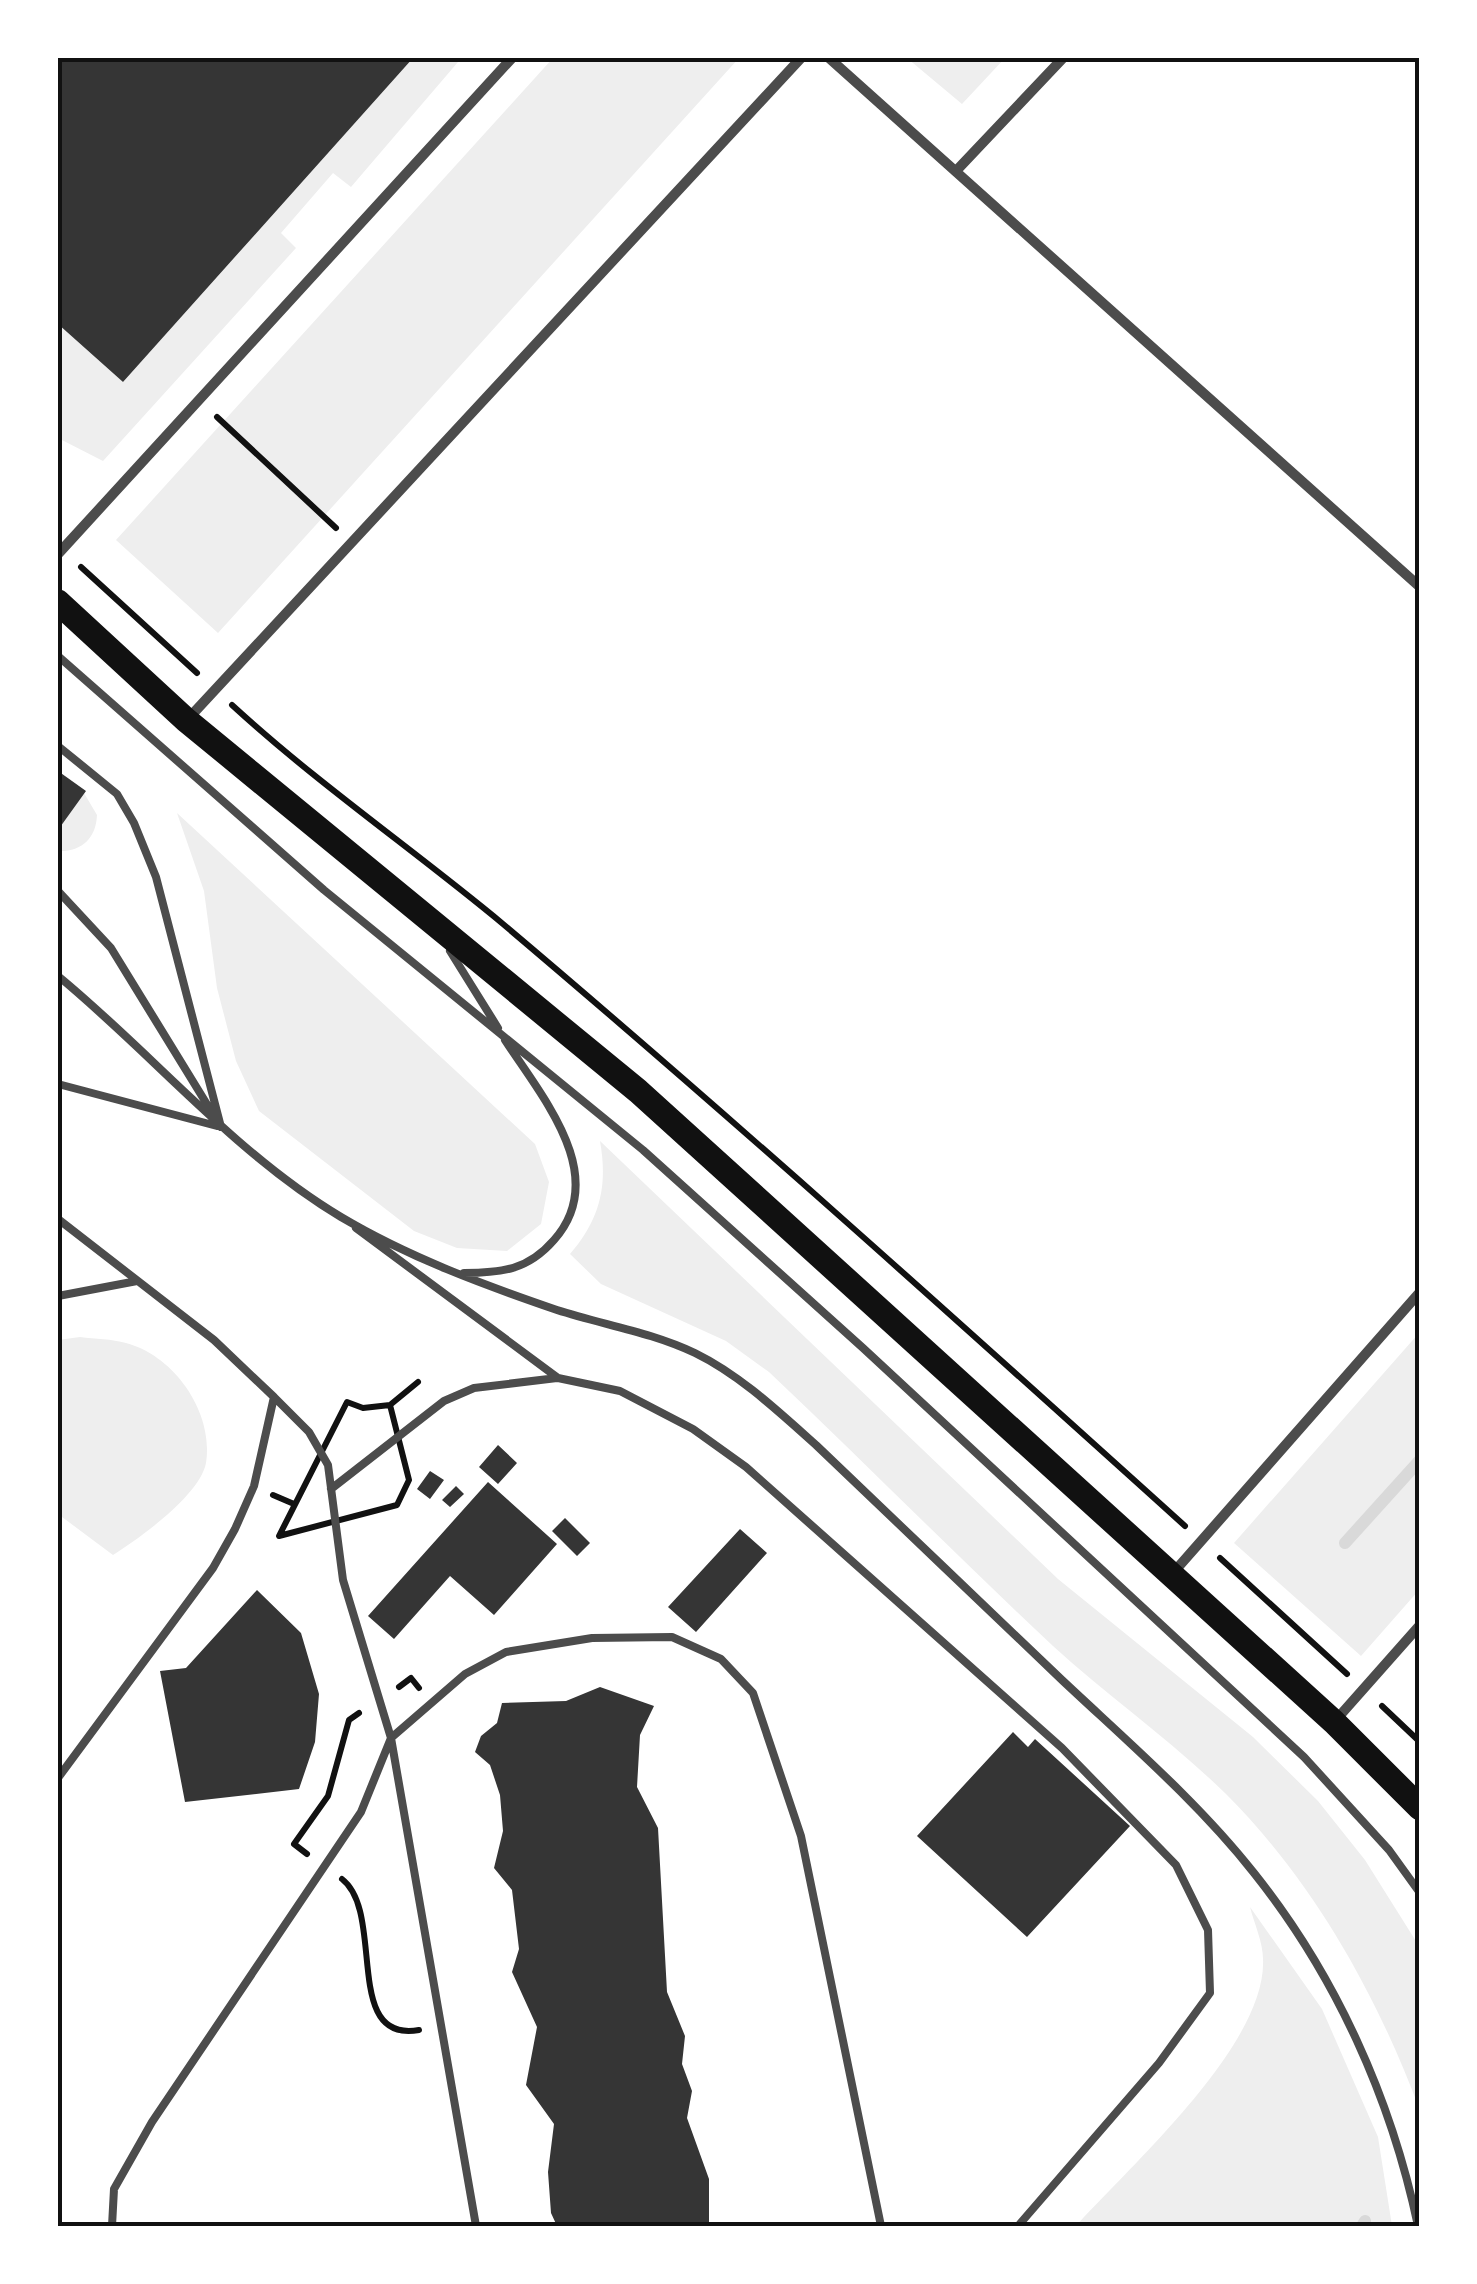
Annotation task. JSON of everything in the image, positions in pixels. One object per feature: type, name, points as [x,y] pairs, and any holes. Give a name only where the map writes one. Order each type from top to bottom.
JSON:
[{"type":"main road","points":[[58,602],[186,720],[638,1090],[1172,1573],[1334,1722],[1420,1808]]},
{"type":"street","points":[[59,552],[512,58]]},
{"type":"street","points":[[186,720],[801,58]]},
{"type":"street","points":[[829,58],[1420,587]]},
{"type":"street","points":[[956,172],[1063,58]]},
{"type":"street","points":[[1172,1573],[1420,1292]]},
{"type":"street","points":[[1334,1722],[1420,1625]]},
{"type":"lane","points":[[58,656],[324,890],[643,1150],[1304,1757],[1389,1850],[1420,1893]]},
{"type":"lane","points":[[58,746],[117,794],[134,822],[156,876],[221,1127]]},
{"type":"lane","points":[[58,891],[111,948],[221,1127]]},
{"type":"lane","points":[[432,920],[568,1145],[578,1174],[576,1198],[568,1221],[528,1264],[513,1271],[454,1272]]},
{"type":"lane","points":[[58,976],[221,1127],[558,1378]]},
{"type":"lane","points":[[58,1084],[221,1127]]},
{"type":"lane","points":[[340,1216],[454,1272],[561,1311],[651,1334],[698,1354],[732,1376],[816,1445],[1165,1778],[1253,1872],[1322,1973],[1371,2070],[1404,2162],[1418,2226]]},
{"type":"lane","points":[[58,1219],[214,1340],[322,1450],[343,1580],[391,1738],[476,2226]]},
{"type":"lane","points":[[58,1296],[137,1281]]},
{"type":"lane","points":[[331,1489],[444,1401],[474,1388],[558,1378],[620,1391],[693,1429],[746,1467],[1062,1748],[1176,1865],[1208,1930],[1210,1993],[1159,2064],[1018,2226]]},
{"type":"lane","points":[[58,1778],[228,1542],[254,1486],[274,1398]]},
{"type":"lane","points":[[112,2226],[114,2189],[152,2122],[361,1812],[391,1738],[465,1674],[506,1652],[592,1638],[672,1637],[721,1659],[753,1693],[801,1836],[881,2226]]},
{"type":"path","points":[[199,400],[351,542]]},
{"type":"path","points":[[59,552],[282,750]]},
{"type":"path","points":[[390,1405],[418,1382]]},
{"type":"path","points":[[1173,1515],[1420,1742]]},
{"type":"shaded area","points":[[413,58],[453,58],[458,62],[351,187],[333,173],[281,233],[296,248],[103,461],[58,438],[58,324],[123,382]]},
{"type":"shaded area","points":[[553,58],[739,58],[218,633],[116,540]]},
{"type":"shaded area","points":[[907,58],[1005,58],[962,104]]},
{"type":"shaded area","points":[[84,793],[97,815],[94,831],[80,846],[58,851],[58,830]]},
{"type":"shaded area","points":[[177,813],[535,1144],[549,1182],[541,1224],[507,1251],[457,1248],[414,1231],[259,1111],[236,1061],[217,988],[204,891]]},
{"type":"shaded area","points":[[600,1141],[1058,1579],[1253,1737],[1318,1801],[1365,1860],[1419,1946],[1419,2108],[1383,2023],[1339,1940],[1287,1864],[1226,1794],[1053,1646],[769,1372],[726,1341],[601,1284],[570,1254],[588,1228],[599,1201],[603,1173]]},
{"type":"shaded area","points":[[1419,1333],[1419,1590],[1361,1656],[1234,1543]]},
{"type":"shaded area","points":[[80,1337],[126,1343],[160,1360],[175,1373],[197,1406],[207,1444],[206,1463],[193,1488],[167,1515],[113,1555],[58,1514],[58,1340]]},
{"type":"shaded area","points":[[1250,1907],[1322,2009],[1378,2137],[1392,2226],[1076,2226],[1192,2101],[1243,2028],[1258,1992],[1263,1959]]},
{"type":"building","points":[[58,58],[413,58],[123,382],[58,324]]},
{"type":"building","points":[[58,771],[86,791],[58,830]]},
{"type":"building","points":[[498,1445],[517,1463],[498,1484],[479,1467]]},
{"type":"building","points":[[430,1471],[444,1480],[430,1499],[417,1489]]},
{"type":"building","points":[[488,1482],[557,1544],[494,1615],[450,1576],[394,1639],[368,1616]]},
{"type":"building","points":[[456,1486],[464,1494],[450,1507],[442,1500]]},
{"type":"building","points":[[565,1518],[590,1543],[577,1556],[552,1531]]},
{"type":"building","points":[[740,1529],[767,1553],[696,1632],[668,1607]]},
{"type":"building","points":[[257,1590],[301,1633],[319,1694],[315,1742],[299,1789],[185,1802],[160,1671],[186,1668]]},
{"type":"building","points":[[600,1687],[654,1706],[640,1735],[637,1787],[658,1828],[667,1992],[685,2036],[682,2064],[692,2091],[687,2118],[709,2179],[709,2226],[557,2226],[551,2213],[548,2172],[554,2124],[526,2085],[537,2027],[512,1972],[519,1949],[512,1890],[494,1868],[503,1831],[500,1795],[490,1765],[475,1752],[481,1736],[497,1723],[502,1703],[566,1701]]},
{"type":"building","points":[[1013,1732],[1028,1747],[1035,1739],[1130,1826],[1027,1937],[917,1836]]},
{"type":"waterway","points":[[1345,1543],[1420,1460]]},
{"type":"waterway","points":[[1362,2226],[1365,2221]]}]
